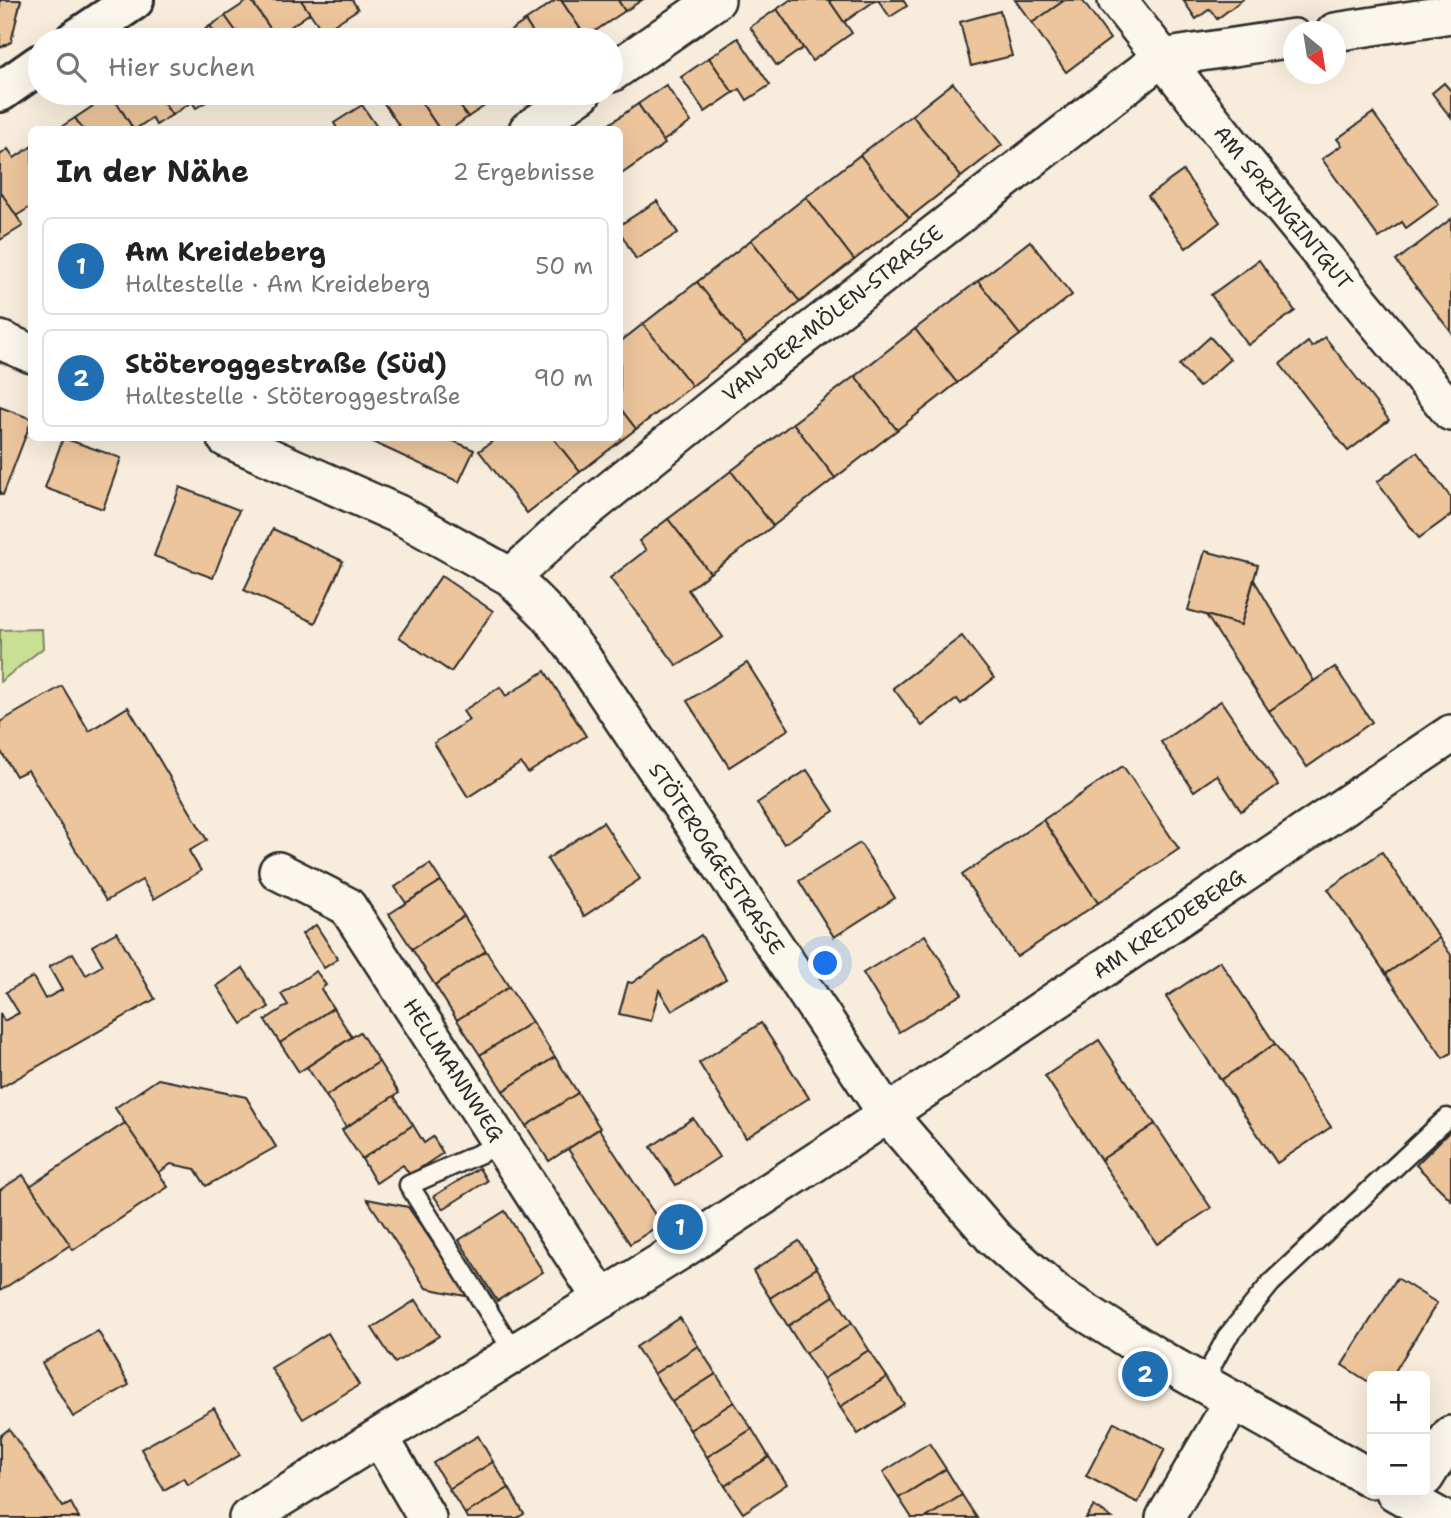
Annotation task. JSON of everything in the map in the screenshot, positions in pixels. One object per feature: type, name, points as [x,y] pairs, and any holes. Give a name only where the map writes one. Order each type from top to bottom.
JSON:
[{"type":"main road","points":[[93,28],[134,0]]},
{"type":"main road","points":[[0,92],[28,72]]},
{"type":"street","points":[[623,65],[716,0]]},
{"type":"street","name":"AM SPRINGINTGUT","points":[[1117,0],[1161,58],[1451,412]]},
{"type":"street","points":[[1346,30],[1451,14]]},
{"type":"street","points":[[1161,58],[1283,40]]},
{"type":"street","name":"VAN-DER-MÖLEN-STRASSE","points":[[511,577],[572,520],[737,388],[1161,58]]},
{"type":"street","points":[[534,126],[564,105]]},
{"type":"street","points":[[0,340],[28,352]]},
{"type":"street","name":"STÖTEROGGESTRASSE","points":[[233,441],[398,514],[511,577],[548,614],[581,656],[888,1115],[995,1238],[1058,1295],[1160,1359],[1367,1476]]},
{"type":"street","name":"AM KREIDEBERG","points":[[248,1518],[515,1354],[888,1115],[1451,734]]},
{"type":"street","name":"HELLMANNWEG","points":[[278,871],[347,906],[602,1299]]},
{"type":"street","points":[[1165,1518],[1219,1391]]},
{"type":"street","points":[[1430,1474],[1451,1435]]},
{"type":"street","points":[[380,1438],[428,1518]]},
{"type":"lane","points":[[1219,1391],[1227,1337],[1271,1283],[1447,1118]]},
{"type":"lane","points":[[501,1144],[409,1185],[515,1354]]},
{"type":"green space","points":[[42,629],[43,648],[0,682],[0,630]]},
{"type":"building","points":[[0,0],[21,0],[11,42],[0,48]]},
{"type":"building","points":[[251,0],[270,28],[234,28],[225,16]]},
{"type":"building","points":[[251,0],[301,0],[310,13],[289,28],[270,28]]},
{"type":"building","points":[[301,0],[352,0],[358,9],[329,28],[320,28]]},
{"type":"building","points":[[556,0],[561,0],[580,28],[530,28],[525,21]]},
{"type":"building","points":[[561,0],[618,0],[625,11],[600,28],[580,28]]},
{"type":"building","points":[[618,0],[642,0],[625,11]]},
{"type":"building","points":[[790,0],[829,0],[852,33],[812,61],[777,9]]},
{"type":"building","points":[[829,0],[876,0],[844,22]]},
{"type":"building","points":[[878,0],[903,0],[907,6],[890,17]]},
{"type":"building","points":[[1015,0],[1065,0],[1032,23]]},
{"type":"building","points":[[1065,0],[1082,0],[1110,39],[1066,72],[1032,23]]},
{"type":"building","points":[[1183,0],[1242,0],[1217,19],[1210,9],[1196,19]]},
{"type":"building","points":[[777,9],[803,48],[777,66],[750,27]]},
{"type":"building","points":[[1000,11],[1012,56],[971,66],[960,22]]},
{"type":"building","points":[[225,16],[234,28],[211,28],[210,26]]},
{"type":"building","points":[[525,21],[530,28],[515,28]]},
{"type":"building","points":[[738,38],[770,85],[747,100],[740,89],[733,93],[709,58]]},
{"type":"building","points":[[709,58],[733,93],[705,112],[681,77]]},
{"type":"building","points":[[953,83],[1002,145],[961,177],[912,115]]},
{"type":"building","points":[[1444,83],[1451,91],[1451,118],[1432,93]]},
{"type":"building","points":[[666,85],[691,122],[663,141],[638,104]]},
{"type":"building","points":[[638,104],[665,144],[623,173],[623,126],[607,126]]},
{"type":"building","points":[[94,105],[118,105],[131,126],[80,126],[75,118]]},
{"type":"building","points":[[118,105],[165,105],[172,115],[156,125],[152,118],[140,126],[131,126]]},
{"type":"building","points":[[165,105],[187,105],[172,115]]},
{"type":"building","points":[[362,105],[376,126],[336,126],[334,123]]},
{"type":"building","points":[[385,105],[423,105],[437,126],[399,126]]},
{"type":"building","points":[[423,105],[460,105],[468,117],[456,126],[437,126]]},
{"type":"building","points":[[460,105],[486,105],[468,117]]},
{"type":"building","points":[[1373,113],[1439,204],[1406,228],[1402,222],[1379,238],[1322,159],[1342,145],[1337,139]]},
{"type":"building","points":[[912,115],[961,177],[909,218],[860,155]]},
{"type":"building","points":[[75,118],[80,126],[63,126]]},
{"type":"building","points":[[8,149],[14,158],[28,149],[28,208],[16,216],[0,191],[0,155]]},
{"type":"building","points":[[860,155],[909,218],[854,260],[806,197]]},
{"type":"building","points":[[1183,171],[1220,222],[1186,248],[1148,196]]},
{"type":"building","points":[[0,191],[23,226],[0,240]]},
{"type":"building","points":[[806,197],[854,260],[800,302],[751,240]]},
{"type":"building","points":[[657,201],[678,233],[636,259],[623,237],[623,223]]},
{"type":"building","points":[[1451,219],[1451,332],[1396,261]]},
{"type":"building","points":[[751,240],[800,302],[746,344],[697,282]]},
{"type":"building","points":[[1030,241],[1072,295],[1020,335],[978,281]]},
{"type":"building","points":[[1259,260],[1295,311],[1248,345],[1211,295]]},
{"type":"building","points":[[978,281],[1020,335],[957,383],[915,329]]},
{"type":"building","points":[[697,282],[746,344],[692,386],[643,324]]},
{"type":"building","points":[[643,324],[692,386],[636,429],[623,412],[623,340]]},
{"type":"building","points":[[915,329],[957,383],[897,430],[855,376]]},
{"type":"building","points":[[1210,337],[1230,359],[1199,387],[1179,365]]},
{"type":"building","points":[[1325,337],[1389,420],[1348,451],[1280,364],[1308,342],[1312,347]]},
{"type":"building","points":[[855,376],[897,430],[835,478],[793,423]]},
{"type":"building","points":[[0,407],[28,418],[28,429],[3,495],[0,494]]},
{"type":"building","points":[[623,412],[636,429],[623,439]]},
{"type":"building","points":[[793,423],[835,478],[773,526],[731,471]]},
{"type":"building","points":[[62,441],[72,441],[121,458],[103,509],[45,488]]},
{"type":"building","points":[[370,441],[454,441],[474,450],[459,482]]},
{"type":"building","points":[[493,441],[555,441],[580,472],[527,513],[479,451]]},
{"type":"building","points":[[555,441],[620,441],[580,472]]},
{"type":"building","points":[[1417,452],[1451,498],[1451,515],[1419,538],[1377,482]]},
{"type":"building","points":[[731,471],[773,526],[710,573],[668,519]]},
{"type":"building","points":[[180,487],[239,510],[213,578],[154,556]]},
{"type":"building","points":[[668,519],[710,573],[688,590],[723,637],[677,666],[610,578],[646,550],[639,541]]},
{"type":"building","points":[[273,529],[343,561],[315,623],[244,590]]},
{"type":"building","points":[[1205,551],[1258,565],[1241,625],[1188,610]]},
{"type":"building","points":[[441,576],[493,611],[451,672],[399,637]]},
{"type":"building","points":[[1254,580],[1314,681],[1269,711],[1206,615],[1241,625]]},
{"type":"building","points":[[962,636],[994,678],[961,704],[957,699],[922,726],[893,688]]},
{"type":"building","points":[[747,663],[789,729],[729,767],[687,701]]},
{"type":"building","points":[[1335,667],[1372,722],[1307,767],[1269,711]]},
{"type":"building","points":[[545,671],[586,736],[528,773],[521,763],[468,797],[434,743],[469,720],[463,711],[500,687],[506,696]]},
{"type":"building","points":[[62,686],[89,731],[128,707],[207,840],[189,851],[201,871],[154,899],[142,880],[106,901],[28,770],[16,776],[0,750],[0,722]]},
{"type":"building","points":[[1221,701],[1278,785],[1241,811],[1217,775],[1194,791],[1161,742]]},
{"type":"building","points":[[1123,766],[1179,849],[1098,903],[1043,820]]},
{"type":"building","points":[[807,770],[834,811],[784,844],[757,803]]},
{"type":"building","points":[[1043,820],[1098,903],[1017,957],[962,875]]},
{"type":"building","points":[[603,822],[640,879],[584,916],[547,859]]},
{"type":"building","points":[[860,843],[895,898],[834,937],[799,881]]},
{"type":"building","points":[[1382,852],[1439,938],[1386,974],[1328,889]]},
{"type":"building","points":[[430,864],[441,881],[406,903],[395,887]]},
{"type":"building","points":[[441,881],[464,916],[412,949],[389,914]]},
{"type":"building","points":[[464,916],[486,951],[435,985],[412,949]]},
{"type":"building","points":[[316,925],[338,959],[324,968],[302,934]]},
{"type":"building","points":[[117,932],[155,999],[0,1088],[0,1013],[4,1021],[19,1013],[6,992],[33,977],[45,999],[62,990],[49,967],[73,953],[86,975],[103,965],[92,946]]},
{"type":"building","points":[[701,935],[726,979],[672,1011],[659,990],[651,1021],[619,1014],[628,982],[632,983]]},
{"type":"building","points":[[925,935],[962,994],[899,1032],[863,973]]},
{"type":"building","points":[[1439,938],[1451,955],[1451,1053],[1443,1058],[1386,974]]},
{"type":"building","points":[[486,951],[509,987],[457,1020],[435,985]]},
{"type":"building","points":[[1220,961],[1275,1044],[1221,1080],[1166,997]]},
{"type":"building","points":[[243,968],[269,1007],[242,1024],[217,986]]},
{"type":"building","points":[[316,971],[326,985],[321,989],[333,1008],[280,1043],[265,1020],[288,1005],[281,994]]},
{"type":"building","points":[[509,987],[532,1022],[480,1055],[457,1020]]},
{"type":"building","points":[[333,1008],[352,1037],[299,1072],[280,1043]]},
{"type":"building","points":[[532,1022],[555,1057],[503,1091],[480,1055]]},
{"type":"building","points":[[761,1023],[809,1098],[746,1138],[699,1063]]},
{"type":"building","points":[[360,1032],[379,1062],[326,1096],[307,1067]]},
{"type":"building","points":[[1099,1040],[1155,1124],[1101,1160],[1045,1076]]},
{"type":"building","points":[[1275,1044],[1331,1127],[1277,1163],[1221,1080]]},
{"type":"building","points":[[555,1057],[578,1093],[526,1126],[503,1091]]},
{"type":"building","points":[[379,1062],[399,1093],[346,1127],[326,1096]]},
{"type":"building","points":[[158,1079],[246,1097],[276,1147],[206,1186],[195,1169],[171,1164],[158,1173],[115,1108]]},
{"type":"building","points":[[578,1093],[600,1128],[549,1161],[526,1126]]},
{"type":"building","points":[[394,1096],[413,1125],[362,1159],[342,1130]]},
{"type":"building","points":[[693,1118],[719,1157],[676,1185],[651,1147]]},
{"type":"building","points":[[125,1123],[168,1187],[73,1250],[30,1186]]},
{"type":"building","points":[[1155,1124],[1211,1208],[1157,1244],[1101,1160]]},
{"type":"building","points":[[413,1125],[424,1143],[433,1137],[443,1153],[410,1175],[403,1165],[376,1183],[362,1159]]},
{"type":"building","points":[[599,1129],[661,1224],[630,1244],[568,1149]]},
{"type":"building","points":[[1451,1130],[1451,1200],[1416,1165]]},
{"type":"building","points":[[479,1168],[487,1181],[443,1209],[434,1196]]},
{"type":"building","points":[[23,1175],[70,1245],[0,1291],[0,1190]]},
{"type":"building","points":[[367,1199],[408,1207],[470,1297],[426,1288]]},
{"type":"building","points":[[505,1211],[543,1272],[497,1301],[459,1240]]},
{"type":"building","points":[[799,1241],[817,1268],[770,1298],[753,1271]]},
{"type":"building","points":[[817,1268],[834,1296],[788,1326],[770,1298]]},
{"type":"building","points":[[1397,1278],[1437,1303],[1395,1371],[1367,1371],[1367,1381],[1342,1365]]},
{"type":"building","points":[[834,1296],[852,1323],[805,1353],[788,1326]]},
{"type":"building","points":[[416,1300],[439,1336],[395,1363],[372,1328]]},
{"type":"building","points":[[680,1318],[698,1346],[654,1374],[636,1347]]},
{"type":"building","points":[[852,1323],[869,1350],[823,1379],[805,1353]]},
{"type":"building","points":[[98,1331],[129,1385],[73,1417],[42,1363]]},
{"type":"building","points":[[328,1333],[359,1385],[303,1419],[271,1368]]},
{"type":"building","points":[[698,1346],[716,1374],[672,1402],[654,1374]]},
{"type":"building","points":[[869,1350],[887,1377],[840,1407],[823,1379]]},
{"type":"building","points":[[716,1374],[734,1402],[690,1430],[672,1402]]},
{"type":"building","points":[[887,1377],[904,1404],[858,1434],[840,1407]]},
{"type":"building","points":[[734,1402],[752,1429],[707,1457],[690,1430]]},
{"type":"building","points":[[214,1408],[240,1455],[188,1485],[184,1478],[164,1490],[141,1449]]},
{"type":"building","points":[[1114,1422],[1165,1449],[1138,1503],[1086,1476]]},
{"type":"building","points":[[9,1429],[63,1507],[71,1503],[79,1518],[0,1518],[0,1436]]},
{"type":"building","points":[[752,1429],[769,1457],[725,1486],[707,1457]]},
{"type":"building","points":[[478,1436],[493,1462],[449,1489],[433,1463]]},
{"type":"building","points":[[929,1443],[946,1469],[899,1498],[883,1472]]},
{"type":"building","points":[[769,1457],[787,1484],[743,1513],[725,1486]]},
{"type":"building","points":[[493,1462],[509,1488],[465,1514],[449,1489]]},
{"type":"building","points":[[946,1469],[962,1495],[926,1518],[912,1518],[899,1498]]},
{"type":"building","points":[[509,1488],[524,1514],[517,1518],[467,1518],[465,1514]]},
{"type":"building","points":[[962,1495],[977,1518],[926,1518]]},
{"type":"building","points":[[1094,1506],[1112,1518],[1086,1518]]},
{"type":"place","name":"Am Kreideberg","points":[[680,1227]]},
{"type":"place","name":"Stöteroggestraße (Süd)","points":[[1145,1374]]}]
